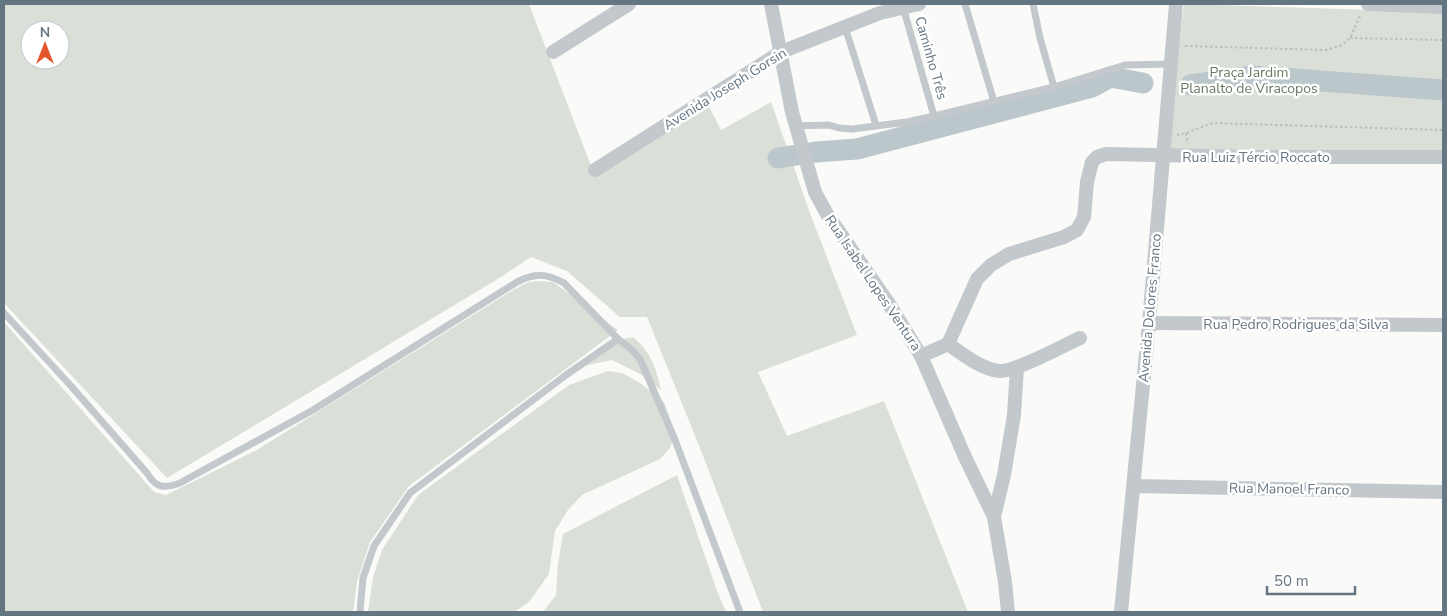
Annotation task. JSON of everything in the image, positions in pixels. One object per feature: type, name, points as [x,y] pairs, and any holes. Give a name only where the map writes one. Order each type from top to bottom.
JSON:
[{"type":"street","points":[[553,52],[629,4]]},
{"type":"street","name":"Rua Isabel Lopes Ventura","points":[[771,4],[797,133],[815,192],[827,214],[889,304],[921,356],[965,457],[994,517],[1008,612]]},
{"type":"street","name":"Avenida Joseph Gorsin","points":[[595,170],[781,52],[880,13],[919,4]]},
{"type":"street","name":"Avenida Dolores Franco","points":[[1121,612],[1149,323],[1176,4]]},
{"type":"street","points":[[1366,6],[1443,7]]},
{"type":"street","name":"Rua Luiz Tércio Roccato","points":[[948,344],[978,279],[991,265],[1009,254],[1078,230],[1084,217],[1087,182],[1092,162],[1098,157],[1106,154],[1162,156],[1443,157]]},
{"type":"street","name":"Rua Pedro Rodrigues da Silva","points":[[1149,323],[1443,324]]},
{"type":"street","points":[[921,356],[948,344],[968,358],[987,367],[1000,370],[1017,368],[1080,338]]},
{"type":"street","points":[[994,517],[1004,475],[1014,415],[1017,368]]},
{"type":"street","name":"Rua Manoel Franco","points":[[1134,486],[1443,492]]},
{"type":"lane","points":[[965,4],[994,102]]},
{"type":"lane","points":[[1033,4],[1040,38],[1054,87]]},
{"type":"lane","name":"Caminho Três","points":[[904,7],[934,116]]},
{"type":"lane","points":[[845,27],[876,125]]},
{"type":"lane","points":[[797,133],[830,125],[839,128],[852,128],[907,122],[1054,87],[1125,65],[1171,64]]},
{"type":"lane","points":[[4,313],[71,386],[151,480],[160,486],[168,488],[313,410],[517,282],[529,276],[552,276],[564,283],[640,359],[675,440],[740,612]]},
{"type":"lane","points":[[360,612],[363,578],[374,546],[410,493],[566,375],[618,339]]},
{"type":"path","points":[[1173,44],[1178,46],[1326,50],[1342,46],[1350,38],[1366,6]]},
{"type":"path","points":[[1350,38],[1443,40]]},
{"type":"path","points":[[1186,133],[1213,123],[1443,130]]},
{"type":"green space","points":[[4,4],[529,4],[593,171],[708,105],[721,130],[771,102],[811,216],[857,335],[758,372],[787,436],[884,401],[968,612],[763,612],[647,317],[620,317],[567,271],[531,257],[501,277],[167,478],[4,303]]},
{"type":"green space","name":"Praça Jardim Planalto de Viracopos","points":[[1184,4],[1443,12],[1443,152],[1167,152]]},
{"type":"green space","points":[[529,282],[553,282],[618,330],[409,486],[370,542],[357,582],[353,612],[4,612],[4,322],[154,492],[166,495],[255,451],[515,289]]},
{"type":"green space","points":[[633,337],[652,361],[661,390],[640,374],[612,360],[583,366],[619,340]]},
{"type":"green space","points":[[608,371],[622,373],[640,383],[664,402],[673,427],[673,440],[670,448],[660,459],[582,495],[568,510],[555,531],[549,574],[529,602],[514,612],[368,612],[373,577],[382,550],[418,495],[569,385]]},
{"type":"green space","points":[[677,475],[726,612],[543,612],[556,595],[558,564],[563,534]]},
{"type":"waterway","points":[[1191,85],[1252,76],[1443,90]]},
{"type":"waterway","points":[[778,158],[816,152],[857,149],[1092,87],[1110,77],[1143,83]]}]
